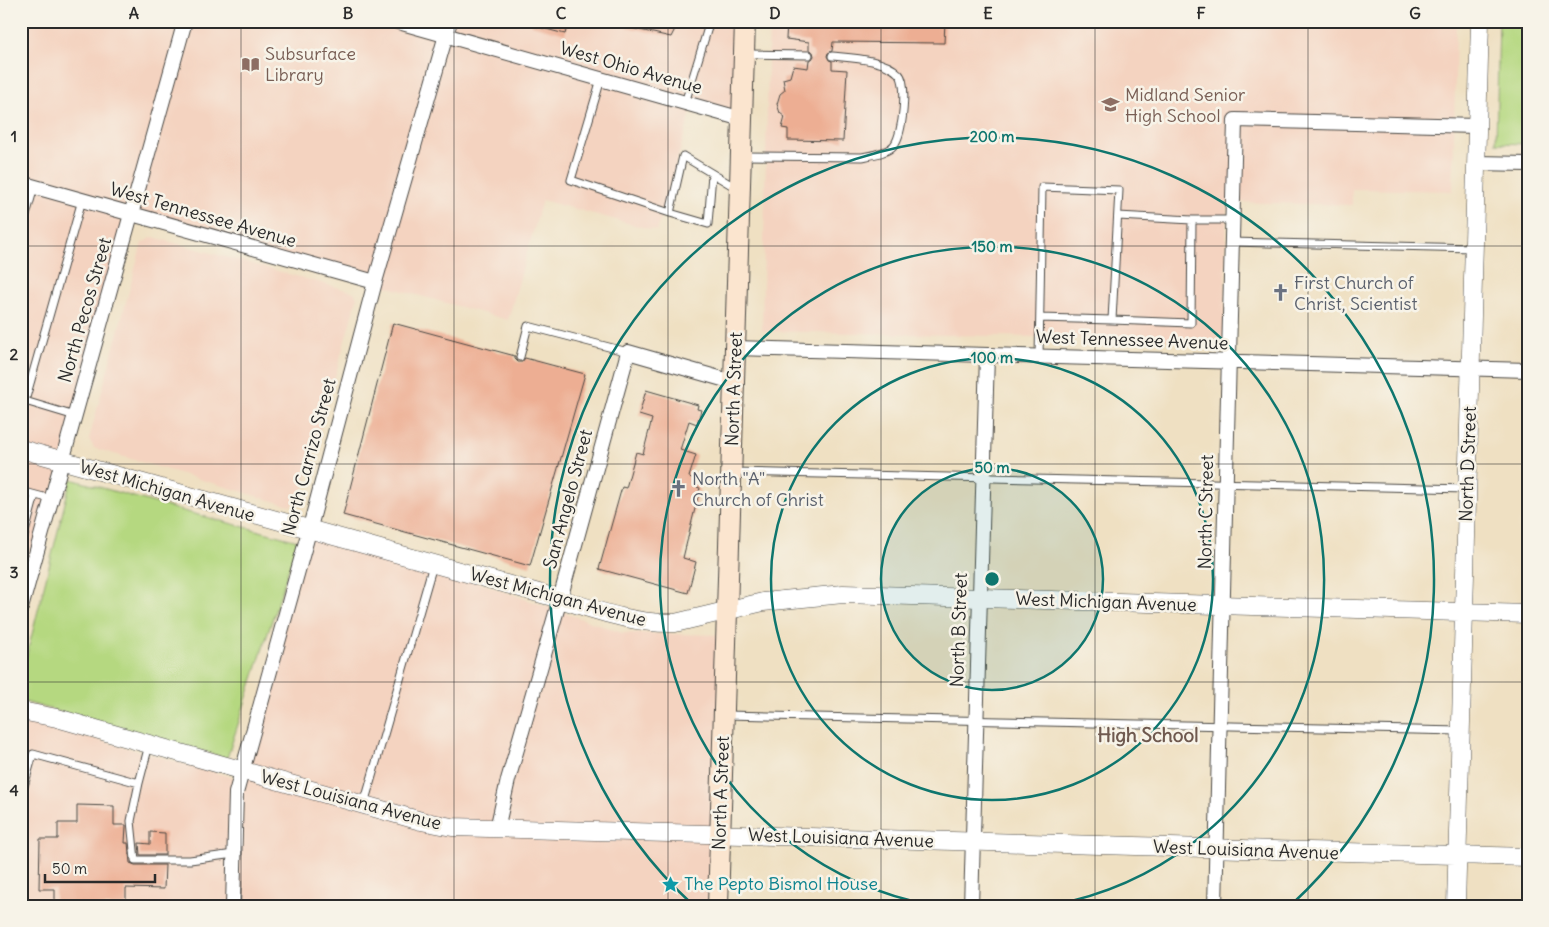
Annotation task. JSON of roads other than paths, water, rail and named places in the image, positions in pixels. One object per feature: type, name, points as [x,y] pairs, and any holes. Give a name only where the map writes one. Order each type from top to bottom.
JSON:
[{"type":"main road","name":"North A Street","points":[[718,906],[745,21]]},
{"type":"street","name":"North Pecos Street","points":[[22,604],[29,568],[40,540],[52,499],[185,21]]},
{"type":"street","name":"West Ohio Avenue","points":[[395,21],[742,119]]},
{"type":"street","name":"North Carrizo Street","points":[[232,906],[236,793],[309,531],[375,282],[450,21]]},
{"type":"street","name":"North D Street","points":[[1456,906],[1480,21]]},
{"type":"street","name":"North C Street","points":[[1214,906],[1230,242],[1235,120],[1477,126]]},
{"type":"street","points":[[1476,163],[1528,164]]},
{"type":"street","name":"West Tennessee Avenue","points":[[28,185],[375,282]]},
{"type":"street","name":"West Tennessee Avenue","points":[[735,348],[1528,370]]},
{"type":"street","points":[[628,352],[733,382]]},
{"type":"street","name":"San Angelo Street","points":[[497,829],[508,780],[628,352]]},
{"type":"street","name":"North B Street","points":[[971,906],[986,355]]},
{"type":"street","name":"West Michigan Avenue","points":[[21,450],[628,619],[660,624],[675,623],[763,602],[843,594],[1528,614]]},
{"type":"street","name":"West Louisiana Avenue","points":[[21,711],[57,718],[441,826],[472,829],[477,827],[1528,857]]},
{"type":"lane","points":[[685,103],[710,21]]},
{"type":"lane","points":[[744,54],[809,55]]},
{"type":"lane","points":[[741,156],[862,157],[879,153],[894,146],[900,131],[903,113],[901,75],[892,68],[868,60],[832,56]]},
{"type":"lane","points":[[601,79],[571,180],[708,224],[712,174]]},
{"type":"lane","points":[[670,213],[683,156],[740,190]]},
{"type":"lane","points":[[21,233],[28,185]]},
{"type":"lane","points":[[1039,356],[1042,187],[1119,190],[1112,320]]},
{"type":"lane","points":[[75,416],[23,401],[82,200]]},
{"type":"lane","points":[[1118,216],[1231,220]]},
{"type":"lane","points":[[1040,318],[1191,322],[1192,220]]},
{"type":"lane","points":[[1230,242],[1474,248]]},
{"type":"lane","points":[[520,357],[528,326],[628,352]]},
{"type":"lane","points":[[731,472],[1467,488]]},
{"type":"lane","points":[[21,491],[52,499]]},
{"type":"lane","points":[[21,547],[35,495]]},
{"type":"lane","points":[[23,536],[40,540]]},
{"type":"lane","points":[[364,805],[433,564]]},
{"type":"lane","points":[[723,715],[1460,731]]},
{"type":"lane","points":[[149,744],[131,821],[135,860],[190,860],[234,854]]},
{"type":"lane","points":[[21,797],[33,754],[139,783]]},
{"type":"place","name":"Subsurface Library","points":[[251,64]]},
{"type":"place","name":"Midland Senior High School","points":[[1111,105]]},
{"type":"place","name":"First Church of Christ, Scientist","points":[[1280,293]]},
{"type":"place","name":"North \"A\" Church of Christ","points":[[678,489]]},
{"type":"place","name":"The Pepto Bismol House","points":[[670,884]]},
{"type":"district","name":"High School","points":[[1148,735]]}]
